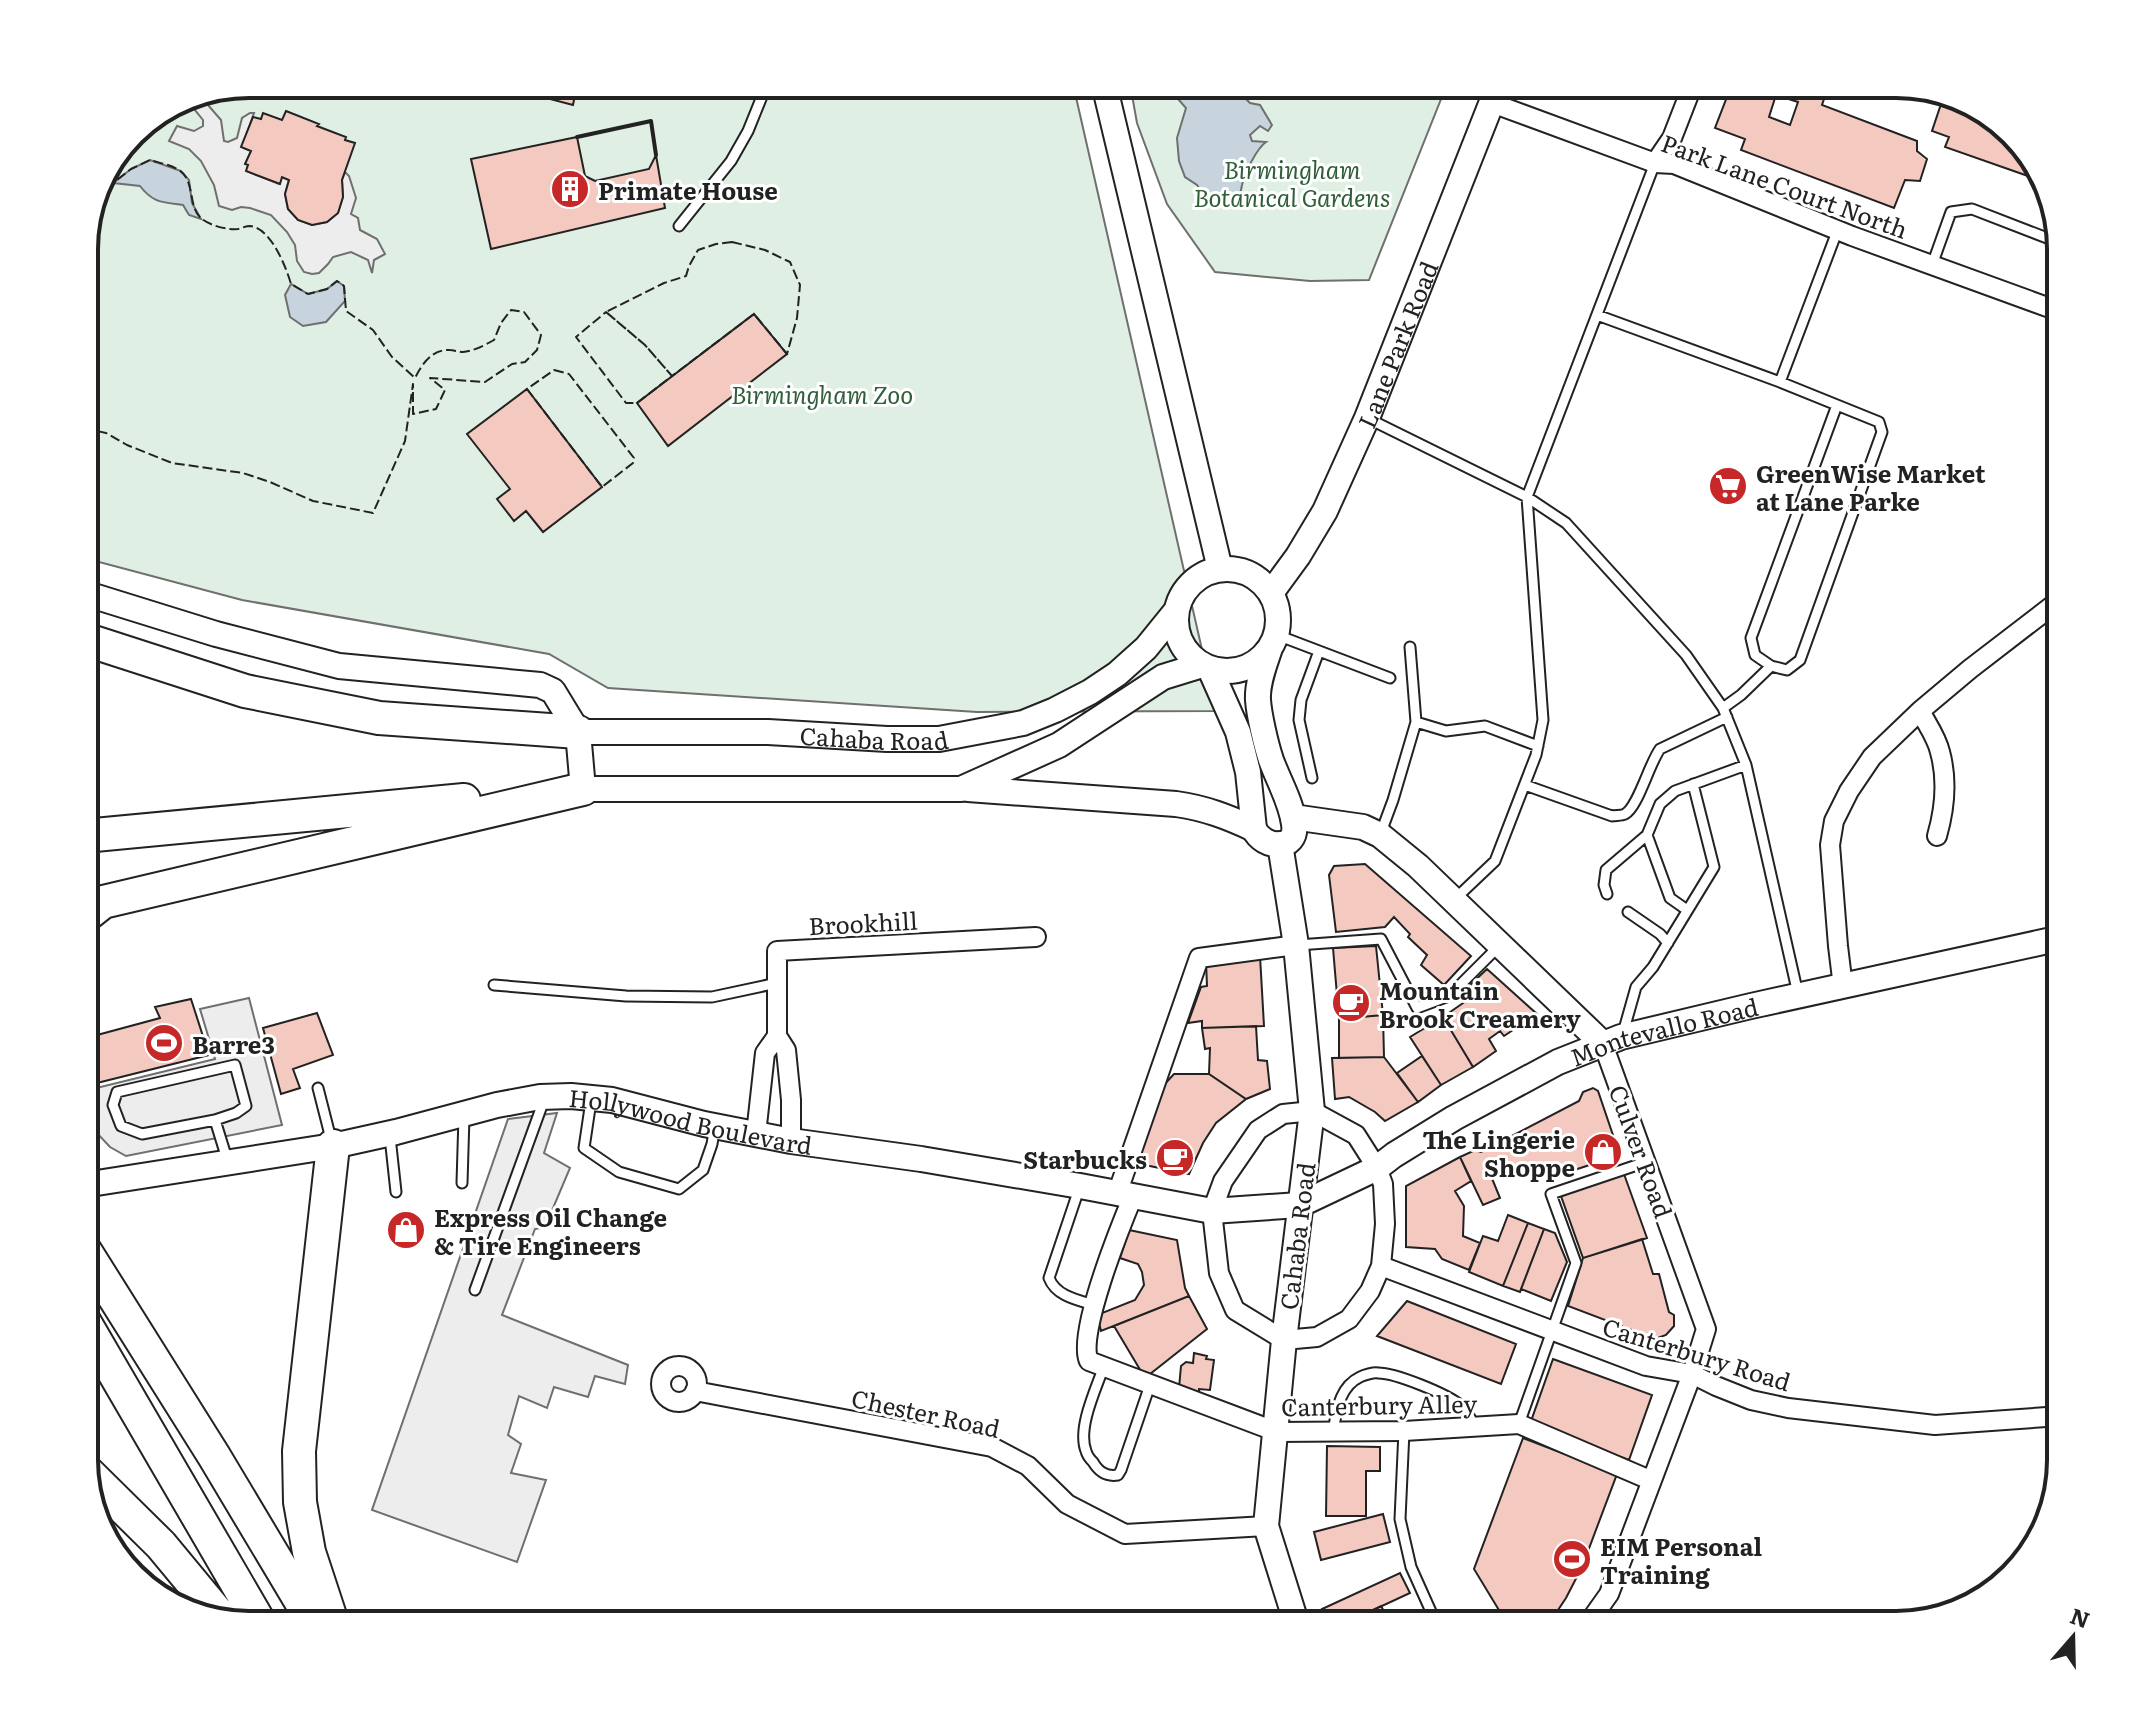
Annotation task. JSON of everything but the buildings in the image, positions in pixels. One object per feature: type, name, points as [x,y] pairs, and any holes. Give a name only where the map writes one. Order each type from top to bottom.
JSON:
[{"type":"highway","points":[[98,644],[245,691],[379,718],[578,732]]},
{"type":"highway","points":[[98,835],[583,789]]},
{"type":"highway","points":[[98,906],[103,902],[583,789]]},
{"type":"highway","points":[[328,1611],[309,1552],[300,1502],[299,1451],[333,1146]]},
{"type":"highway","points":[[98,1271],[307,1611]]},
{"type":"highway","points":[[98,1345],[253,1611]]},
{"type":"highway","points":[[100,1485],[161,1545],[212,1606]]},
{"type":"street","points":[[1107,98],[1220,569],[1241,571],[1253,576],[1271,593],[1279,616],[1258,701],[1271,760],[1293,817],[1295,834],[1292,840],[1280,844],[1264,842],[1254,829],[1248,772],[1238,732],[1206,667]]},
{"type":"street","name":"Lane Park Road","points":[[1271,593],[1325,511],[1367,418],[1494,98]]},
{"type":"street","name":"Park Lane Court North","points":[[1507,98],[1655,163],[1674,164],[2047,307]]},
{"type":"street","points":[[1655,163],[1672,138],[1688,98]]},
{"type":"street","name":"Cahaba Road","points":[[578,732],[768,732],[939,739],[1023,723],[1055,710],[1117,674],[1146,648],[1176,611],[1194,581],[1220,569]]},
{"type":"street","points":[[98,597],[216,634],[339,666],[540,685],[553,691],[578,732],[583,789],[961,789],[1176,804],[1215,812],[1254,829]]},
{"type":"street","points":[[1843,987],[1830,845],[1834,821],[1849,791],[1872,757],[1920,711],[2047,610]]},
{"type":"street","points":[[1176,611],[1178,637],[1191,658],[1206,667],[1225,672],[1250,667],[1273,643]]},
{"type":"street","points":[[961,789],[1059,745],[1163,677],[1206,667]]},
{"type":"street","points":[[1920,711],[1940,750],[1945,781],[1944,812],[1937,836]]},
{"type":"street","name":"Culver Road","points":[[1293,817],[1363,827],[1380,835],[1418,866],[1500,945],[1612,1041],[1647,1162],[1706,1329],[1609,1594],[1597,1611]]},
{"type":"street","name":"Cahaba Road","points":[[1280,844],[1296,945],[1312,1111],[1284,1340],[1266,1526],[1293,1611]]},
{"type":"street","name":"Brookhill","points":[[791,1141],[786,1050],[777,1036],[777,951],[1036,937]]},
{"type":"street","name":"Montevallo Road","points":[[1299,1205],[1377,1168],[1454,1118],[1558,1062],[1612,1041],[2047,941]]},
{"type":"street","points":[[1104,1366],[1089,1361],[1086,1355],[1085,1344],[1094,1305],[1199,958],[1296,945]]},
{"type":"street","name":"Brookhill","points":[[756,1134],[765,1053],[777,1036]]},
{"type":"street","name":"Hollywood Boulevard","points":[[98,1183],[333,1146],[464,1113],[545,1097],[571,1096],[612,1100],[791,1141],[921,1159],[1212,1211],[1299,1205]]},
{"type":"street","points":[[1312,1111],[1356,1135],[1377,1168],[1383,1184],[1385,1224],[1381,1266],[1370,1291],[1349,1319],[1317,1337],[1284,1340],[1235,1310],[1219,1273],[1212,1211],[1223,1181],[1258,1130],[1283,1114],[1312,1111]]},
{"type":"street","name":"Canterbury Road","points":[[1381,1266],[1646,1366],[1692,1374],[1751,1400],[1788,1408],[1935,1425],[2047,1417]]},
{"type":"street","name":"Canterbury Alley","points":[[1104,1366],[1277,1432],[1404,1431],[1519,1424]]},
{"type":"street","name":"Chester Road","points":[[695,1391],[992,1447],[1028,1466],[1067,1504],[1125,1534],[1266,1526]]},
{"type":"street","points":[[1519,1424],[1650,1480]]},
{"type":"lane","points":[[679,226],[731,161],[761,98]]},
{"type":"lane","points":[[1454,900],[1495,861],[1538,746],[1543,720],[1527,497],[1655,163]]},
{"type":"lane","points":[[1932,265],[1951,212],[1972,209],[2046,238]]},
{"type":"lane","points":[[1780,382],[1838,229]]},
{"type":"lane","points":[[1597,315],[1780,382],[1837,405],[1879,422],[1882,432],[1800,660],[1787,670],[1771,666],[1755,655],[1751,638],[1837,405]]},
{"type":"lane","points":[[1367,418],[1527,497],[1566,523],[1686,655],[1725,712],[1746,765],[1798,996]]},
{"type":"lane","points":[[1273,643],[1319,651],[1390,678]]},
{"type":"lane","points":[[1380,835],[1416,722],[1410,647]]},
{"type":"lane","points":[[1312,778],[1299,720],[1301,700],[1319,651]]},
{"type":"lane","points":[[1525,785],[1612,816],[1626,814],[1634,805],[1653,758],[1660,749],[1725,712],[1771,666]]},
{"type":"lane","points":[[1416,722],[1446,731],[1485,726],[1538,746]]},
{"type":"lane","points":[[1607,894],[1604,885],[1606,870],[1647,835],[1660,804],[1675,791],[1746,765]]},
{"type":"lane","points":[[1612,1041],[1636,987],[1653,967],[1714,867],[1693,784]]},
{"type":"lane","points":[[1647,835],[1670,898],[1687,910]]},
{"type":"lane","points":[[1628,912],[1668,943]]},
{"type":"lane","points":[[1296,945],[1381,939],[1417,1008],[1449,996],[1500,945]]},
{"type":"lane","points":[[494,985],[626,996],[712,997],[777,983]]},
{"type":"lane","points":[[235,1065],[246,1106],[215,1120],[142,1134],[121,1126],[113,1105],[117,1092],[235,1065]]},
{"type":"lane","points":[[318,1088],[333,1146]]},
{"type":"lane","points":[[475,1290],[545,1097]]},
{"type":"lane","points":[[591,1098],[584,1148],[619,1172],[679,1189],[703,1170],[715,1126]]},
{"type":"lane","points":[[462,1183],[464,1113]]},
{"type":"lane","points":[[215,1120],[227,1163]]},
{"type":"lane","points":[[390,1133],[396,1192]]},
{"type":"lane","points":[[1519,1424],[1576,1263],[1551,1194],[1647,1162]]},
{"type":"lane","points":[[1080,1186],[1049,1278],[1051,1284],[1070,1298],[1094,1305]]},
{"type":"lane","points":[[1104,1366],[1084,1424],[1084,1439],[1085,1451],[1099,1471],[1106,1474],[1118,1475],[1121,1470],[1150,1385]]},
{"type":"lane","points":[[1333,1431],[1338,1404],[1345,1390],[1359,1377],[1378,1373],[1442,1394],[1461,1406],[1476,1427]]},
{"type":"lane","points":[[1404,1431],[1400,1519],[1411,1567],[1431,1611]]},
{"type":"green space","name":"Birmingham Zoo","points":[[249,98],[1076,98],[1216,711],[977,712],[608,688],[549,654],[242,600],[98,562],[99,230],[110,191],[123,165],[142,142],[165,123],[201,106]]},
{"type":"green space","name":"Birmingham Botanical Gardens","points":[[1133,98],[1441,98],[1369,280],[1310,281],[1215,272],[1167,204],[1137,123]]},
{"type":"shaded area","points":[[1245,98],[1250,103],[1260,105],[1272,125],[1268,131],[1260,126],[1250,135],[1252,141],[1266,142],[1251,162],[1234,204],[1204,196],[1197,185],[1185,177],[1179,161],[1177,138],[1186,108],[1178,99]]},
{"type":"shaded area","points":[[207,104],[221,120],[224,141],[228,142],[237,138],[242,118],[254,113],[242,147],[251,151],[246,163],[247,171],[279,184],[282,177],[289,180],[285,194],[288,209],[298,220],[312,225],[327,222],[338,213],[345,172],[356,198],[351,214],[358,218],[360,230],[377,239],[385,254],[374,260],[372,273],[368,260],[351,252],[333,257],[319,273],[304,272],[297,261],[295,245],[271,215],[250,208],[232,210],[219,206],[214,185],[201,161],[189,149],[169,141],[177,126],[194,131],[203,126],[203,120],[195,110]]},
{"type":"shaded area","points":[[150,160],[181,171],[189,180],[192,203],[201,219],[189,215],[183,205],[154,199],[140,186],[114,183],[131,169]]},
{"type":"shaded area","points":[[337,281],[344,286],[345,301],[326,322],[303,326],[290,317],[285,295],[291,284],[308,294],[327,289]]},
{"type":"shaded area","points":[[249,998],[282,1125],[126,1156],[110,1147],[98,1134],[98,1088],[215,1059],[200,1009]]},
{"type":"shaded area","points":[[557,1113],[544,1153],[570,1168],[545,1227],[535,1229],[502,1315],[628,1365],[625,1384],[595,1376],[588,1397],[554,1387],[547,1408],[519,1396],[508,1435],[521,1444],[511,1473],[546,1480],[517,1562],[372,1510],[508,1119]]},
{"type":"fence","points":[[98,431],[172,463],[243,473],[313,501],[373,513],[405,441],[413,384],[413,414],[436,409],[445,390],[430,378],[485,382],[512,364],[525,362],[537,350],[541,335],[524,312],[511,310],[494,340],[467,351],[438,352],[424,363],[415,378],[392,357],[373,330],[346,311],[344,286],[337,281],[327,289],[308,294],[291,284],[276,249],[258,228],[224,228],[210,224],[197,214],[188,181],[179,170],[150,160],[114,182]]},
{"type":"fence","points":[[732,242],[765,250],[790,262],[800,285],[797,318],[787,354],[754,314],[672,376],[645,345],[606,312],[664,283],[686,276],[698,250],[732,242]]},
{"type":"fence","points":[[606,312],[645,345],[672,376],[637,403],[626,403],[576,337],[606,312]]},
{"type":"fence","points":[[554,370],[569,374],[634,458],[633,463],[602,487],[527,389],[554,370]]},
{"type":"wall","points":[[577,137],[651,121],[656,155]]},
{"type":"place","name":"Primate House","points":[[570,189]]},
{"type":"place","name":"GreenWise Market at Lane Parke","points":[[1728,486]]},
{"type":"place","name":"Mountain Brook Creamery","points":[[1351,1003]]},
{"type":"place","name":"Barre3","points":[[164,1043]]},
{"type":"place","name":"The Lingerie Shoppe","points":[[1603,1152]]},
{"type":"place","name":"Starbucks","points":[[1175,1158]]},
{"type":"place","name":"Express Oil Change & Tire Engineers","points":[[406,1230]]},
{"type":"place","name":"EIM Personal Training","points":[[1572,1559]]}]
